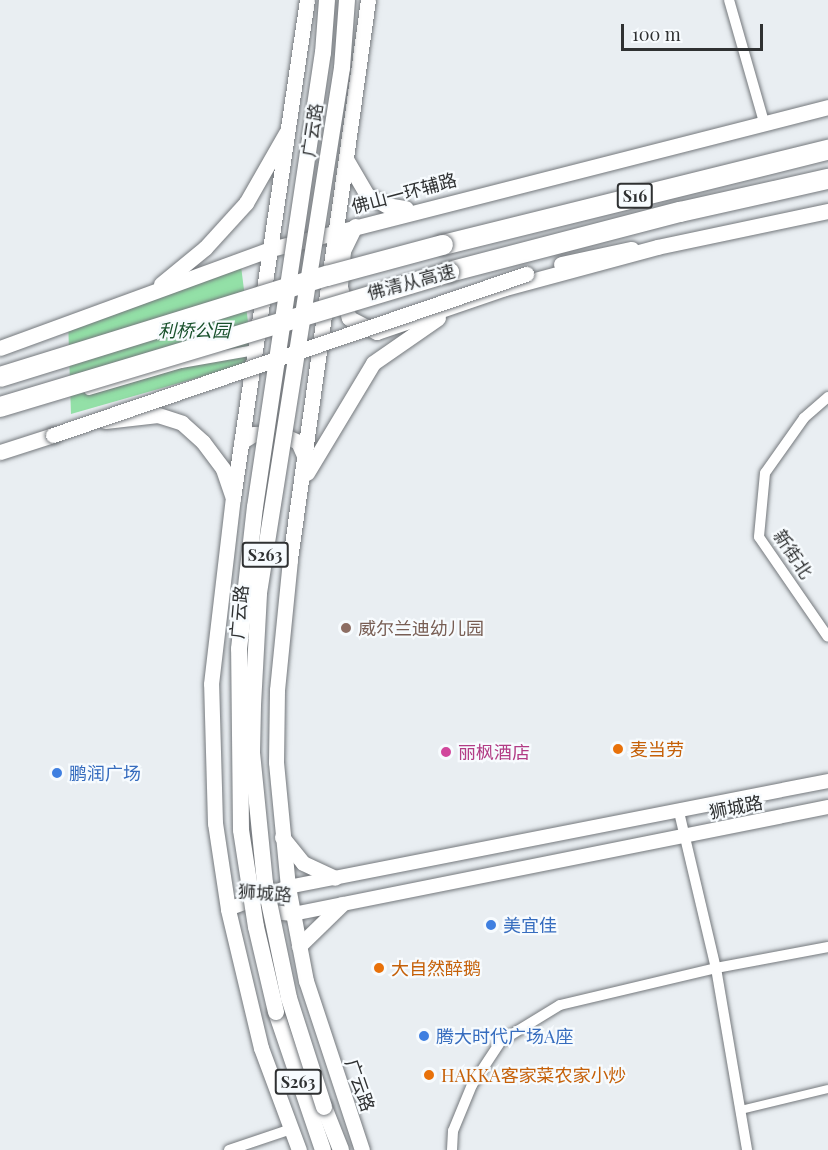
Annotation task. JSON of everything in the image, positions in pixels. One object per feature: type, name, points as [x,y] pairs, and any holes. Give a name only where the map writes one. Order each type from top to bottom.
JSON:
[{"type":"highway","points":[[780,160],[828,140]]},
{"type":"highway","name":"佛清从高速","points":[[0,376],[316,279],[780,160],[828,150]]},
{"type":"highway","name":"佛清从高速","points":[[0,407],[449,272],[680,212],[828,179]]},
{"type":"main road","name":"广云路","points":[[228,909],[215,823],[211,684],[233,498],[291,122],[307,0]]},
{"type":"main road","name":"广云路","points":[[323,1150],[276,1012],[256,927],[241,830],[239,649],[255,507],[323,53],[327,0]]},
{"type":"main road","name":"广云路","points":[[341,1150],[324,1107],[289,998],[267,893],[252,753],[259,593],[342,68],[347,0]]},
{"type":"main road","name":"广云路","points":[[362,1150],[336,1079],[299,946],[288,887],[276,762],[277,690],[301,483],[368,0]]},
{"type":"main road","name":"佛山一环辅路","points":[[0,348],[271,249],[336,230],[828,107]]},
{"type":"main road","points":[[148,294],[205,248],[246,203],[291,122]]},
{"type":"main road","points":[[345,158],[359,186],[376,201],[397,209],[427,206]]},
{"type":"main road","points":[[0,452],[96,422],[526,274],[592,255],[657,247],[828,211]]},
{"type":"main road","points":[[355,226],[343,250],[341,278],[349,318],[377,332],[462,305],[505,288],[615,261],[657,247]]},
{"type":"main road","points":[[301,483],[373,363],[462,305]]},
{"type":"main road","points":[[96,422],[158,415],[182,423],[203,442],[223,470],[233,498]]},
{"type":"main road","points":[[241,442],[254,434],[278,434],[298,442],[305,458]]},
{"type":"main road","points":[[282,837],[303,863],[335,878]]},
{"type":"main road","points":[[299,946],[342,904]]},
{"type":"main road","name":"S263","points":[[228,909],[261,1048],[299,1150]]},
{"type":"street","points":[[729,0],[764,122]]},
{"type":"street","points":[[0,417],[181,363],[255,350]]},
{"type":"street","name":"新街北","points":[[828,397],[804,418],[765,473],[759,537],[828,637]]},
{"type":"street","name":"狮城路","points":[[228,909],[288,887],[828,781]]},
{"type":"street","name":"狮城路","points":[[228,909],[293,914],[828,807]]},
{"type":"street","points":[[679,812],[716,968],[747,1150]]},
{"type":"street","points":[[452,1150],[453,1131],[472,1085],[501,1041],[560,1005],[716,968],[828,947]]},
{"type":"street","points":[[741,1110],[828,1089]]},
{"type":"street","points":[[229,1150],[291,1129]]},
{"type":"green space","name":"利桥公园","points":[[241,266],[253,362],[71,414],[68,319]]},
{"type":"place","name":"威尔兰迪幼儿园","points":[[346,628]]},
{"type":"place","name":"麦当劳","points":[[618,749]]},
{"type":"place","name":"丽枫酒店","points":[[446,752]]},
{"type":"place","name":"鹏润广场","points":[[57,773]]},
{"type":"place","name":"美宜佳","points":[[491,925]]},
{"type":"place","name":"大自然醉鹅","points":[[379,968]]},
{"type":"place","name":"腾大时代广场A座","points":[[424,1036]]},
{"type":"place","name":"HAKKA客家菜农家小炒","points":[[429,1075]]}]
